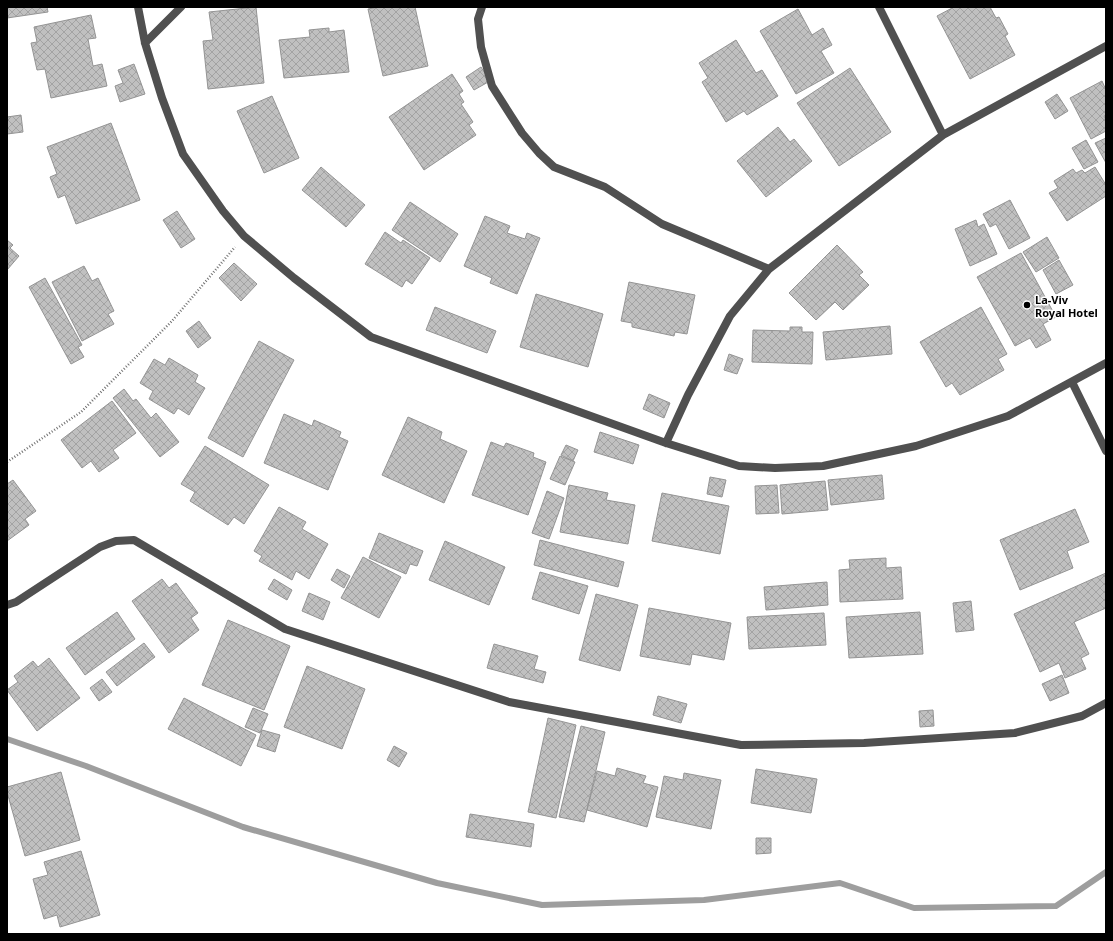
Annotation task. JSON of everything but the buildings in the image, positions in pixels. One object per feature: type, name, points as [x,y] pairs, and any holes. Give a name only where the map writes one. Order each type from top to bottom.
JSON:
[{"type":"street","points":[[138,7],[145,43],[162,98],[183,154],[223,211],[244,236],[294,278],[371,337],[666,443],[739,466],[775,468],[823,466],[916,446],[1008,416],[1106,363]]},
{"type":"street","points":[[145,43],[181,7]]},
{"type":"street","points":[[482,7],[478,19],[481,46],[492,86],[522,134],[538,154],[554,167],[605,187],[662,224],[769,270]]},
{"type":"street","points":[[879,7],[943,135]]},
{"type":"street","points":[[666,443],[688,395],[730,316],[769,270],[943,135],[1106,46]]},
{"type":"street","points":[[1072,382],[1106,451]]},
{"type":"street","points":[[7,605],[16,602],[100,547],[116,541],[134,540],[285,628],[509,702],[741,745],[864,743],[1015,733],[1082,716],[1106,704]]},
{"type":"path","points":[[7,462],[81,412],[172,321],[244,236]]},
{"type":"waterway","points":[[7,739],[86,766],[243,827],[437,883],[542,905],[704,900],[840,883],[914,908],[1056,906],[1106,872]]},
{"type":"place","name":"La-Viv Royal Hotel","points":[[1027,305]]}]
